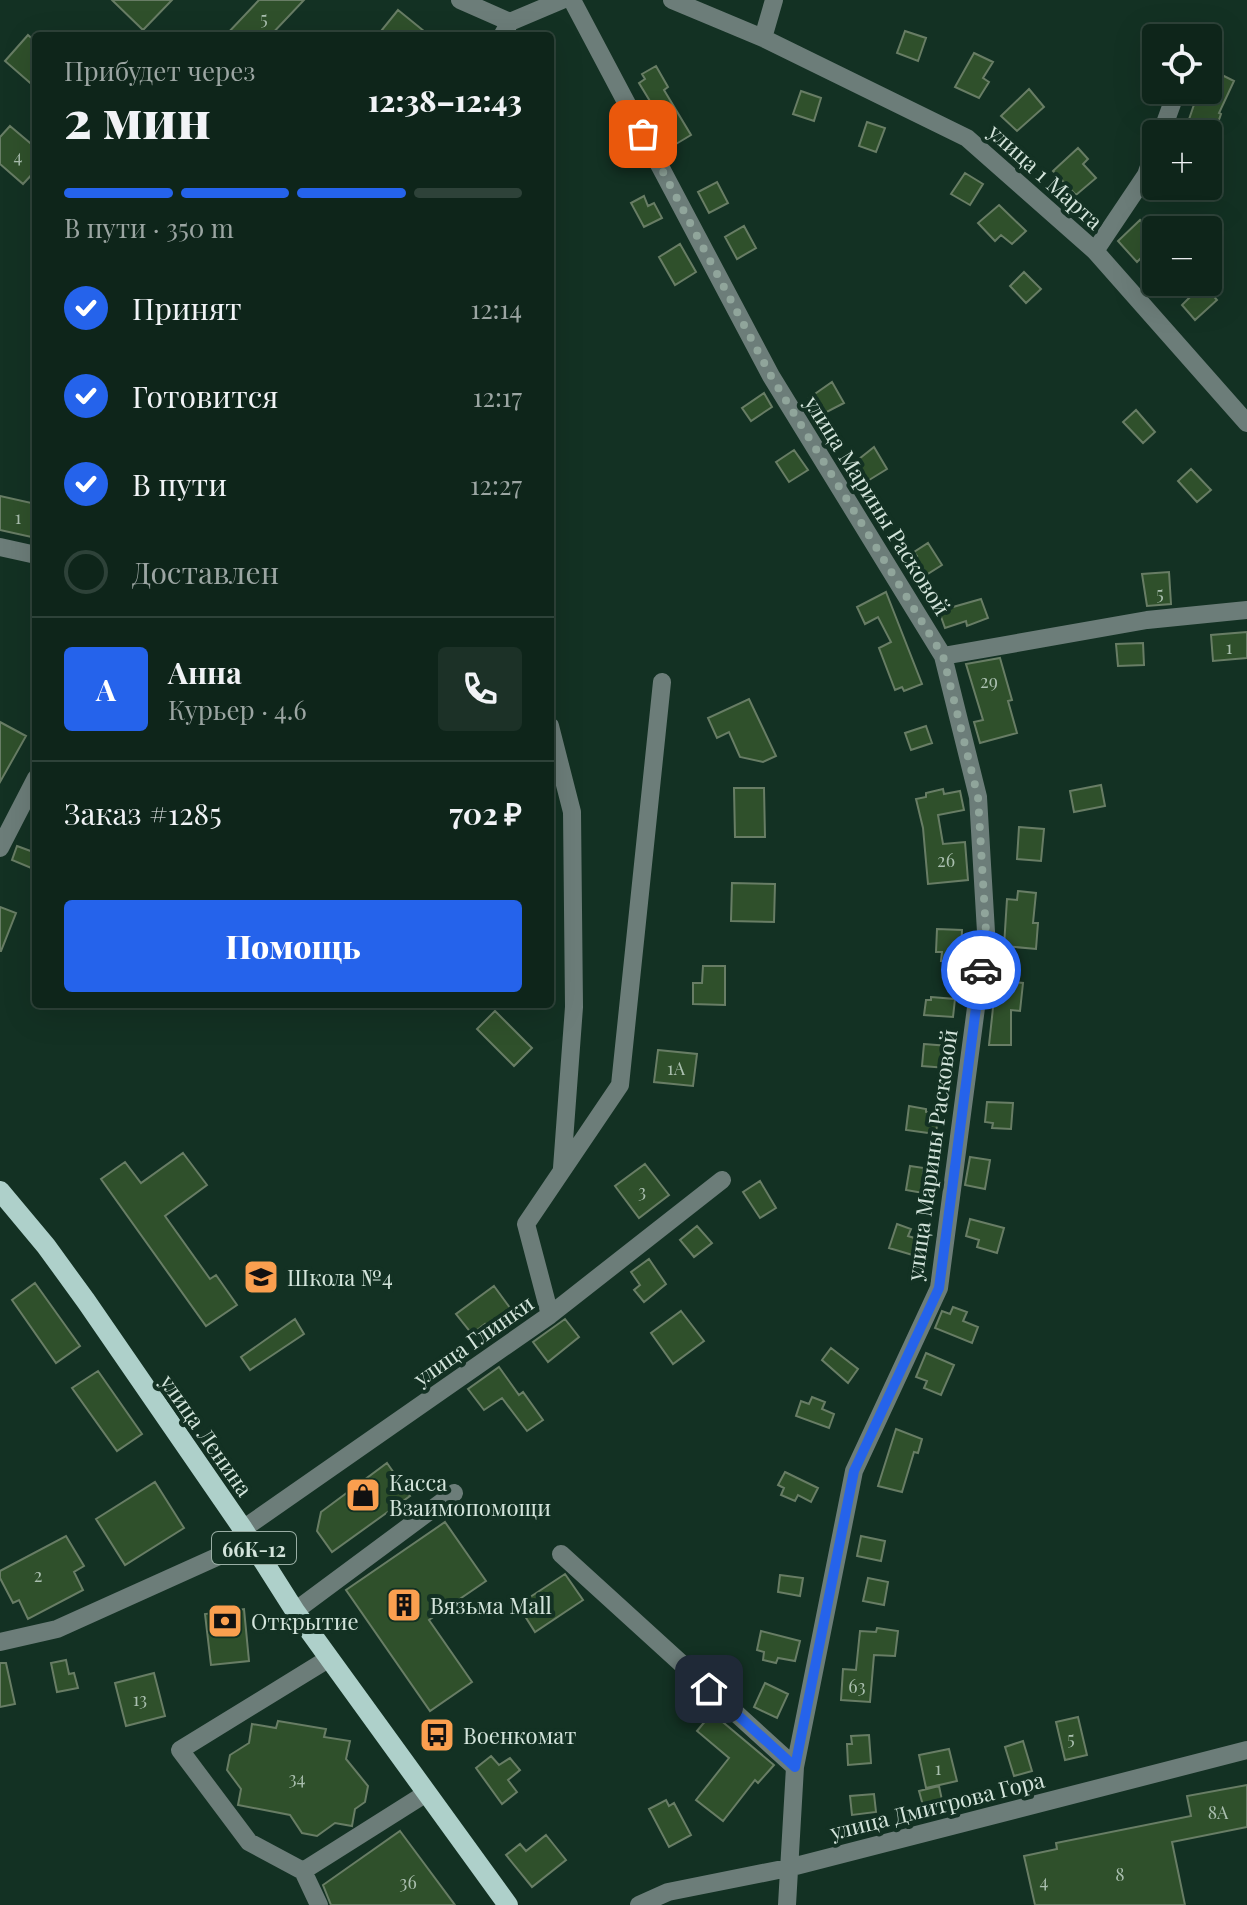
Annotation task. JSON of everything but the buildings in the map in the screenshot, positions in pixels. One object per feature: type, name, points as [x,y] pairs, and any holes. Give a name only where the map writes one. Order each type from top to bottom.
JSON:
[{"type":"main road","name":"улица Ленина","points":[[0,1191],[46,1246],[328,1659],[508,1905]]},
{"type":"street","points":[[460,0],[506,29],[562,0]]},
{"type":"street","name":"улица Марины Расковой","points":[[572,0],[771,376],[943,656],[978,797],[986,932],[939,1288],[854,1471],[795,1767],[787,1905]]},
{"type":"street","name":"улица 1 Марта","points":[[672,0],[763,38],[967,138],[1095,251],[1247,423]]},
{"type":"street","points":[[763,38],[774,0]]},
{"type":"street","points":[[1095,251],[1142,181]]},
{"type":"street","points":[[0,547],[32,554]]},
{"type":"street","points":[[943,656],[1147,620],[1247,610]]},
{"type":"street","points":[[550,1315],[526,1224],[620,1085],[662,682]]},
{"type":"street","points":[[554,742],[572,812],[574,1007],[561,1171]]},
{"type":"street","points":[[0,848],[32,786]]},
{"type":"street","name":"улица Глинки","points":[[0,1642],[57,1629],[246,1535],[550,1315],[722,1180]]},
{"type":"street","points":[[295,1611],[454,1493]]},
{"type":"street","points":[[561,1554],[795,1767]]},
{"type":"street","points":[[319,1905],[303,1871],[249,1842],[180,1750],[328,1659]]},
{"type":"street","name":"улица Дмитрова Гора","points":[[639,1905],[668,1892],[788,1868],[1247,1750]]},
{"type":"street","points":[[303,1871],[425,1794]]},
{"type":"way so far","points":[[643,134],[771,376],[943,656],[978,797],[986,932],[981,970]]},
{"type":"place","name":"Школа №4","points":[[261,1277]]},
{"type":"place","name":"Касса Взаимопомощи","points":[[363,1495]]},
{"type":"place","name":"Вязьма Mall","points":[[404,1605]]},
{"type":"place","name":"Открытие","points":[[225,1621]]},
{"type":"place","name":"Военкомат","points":[[437,1735]]},
{"type":"route","points":[[709,1689],[795,1767],[854,1471],[939,1288],[981,970]]}]
